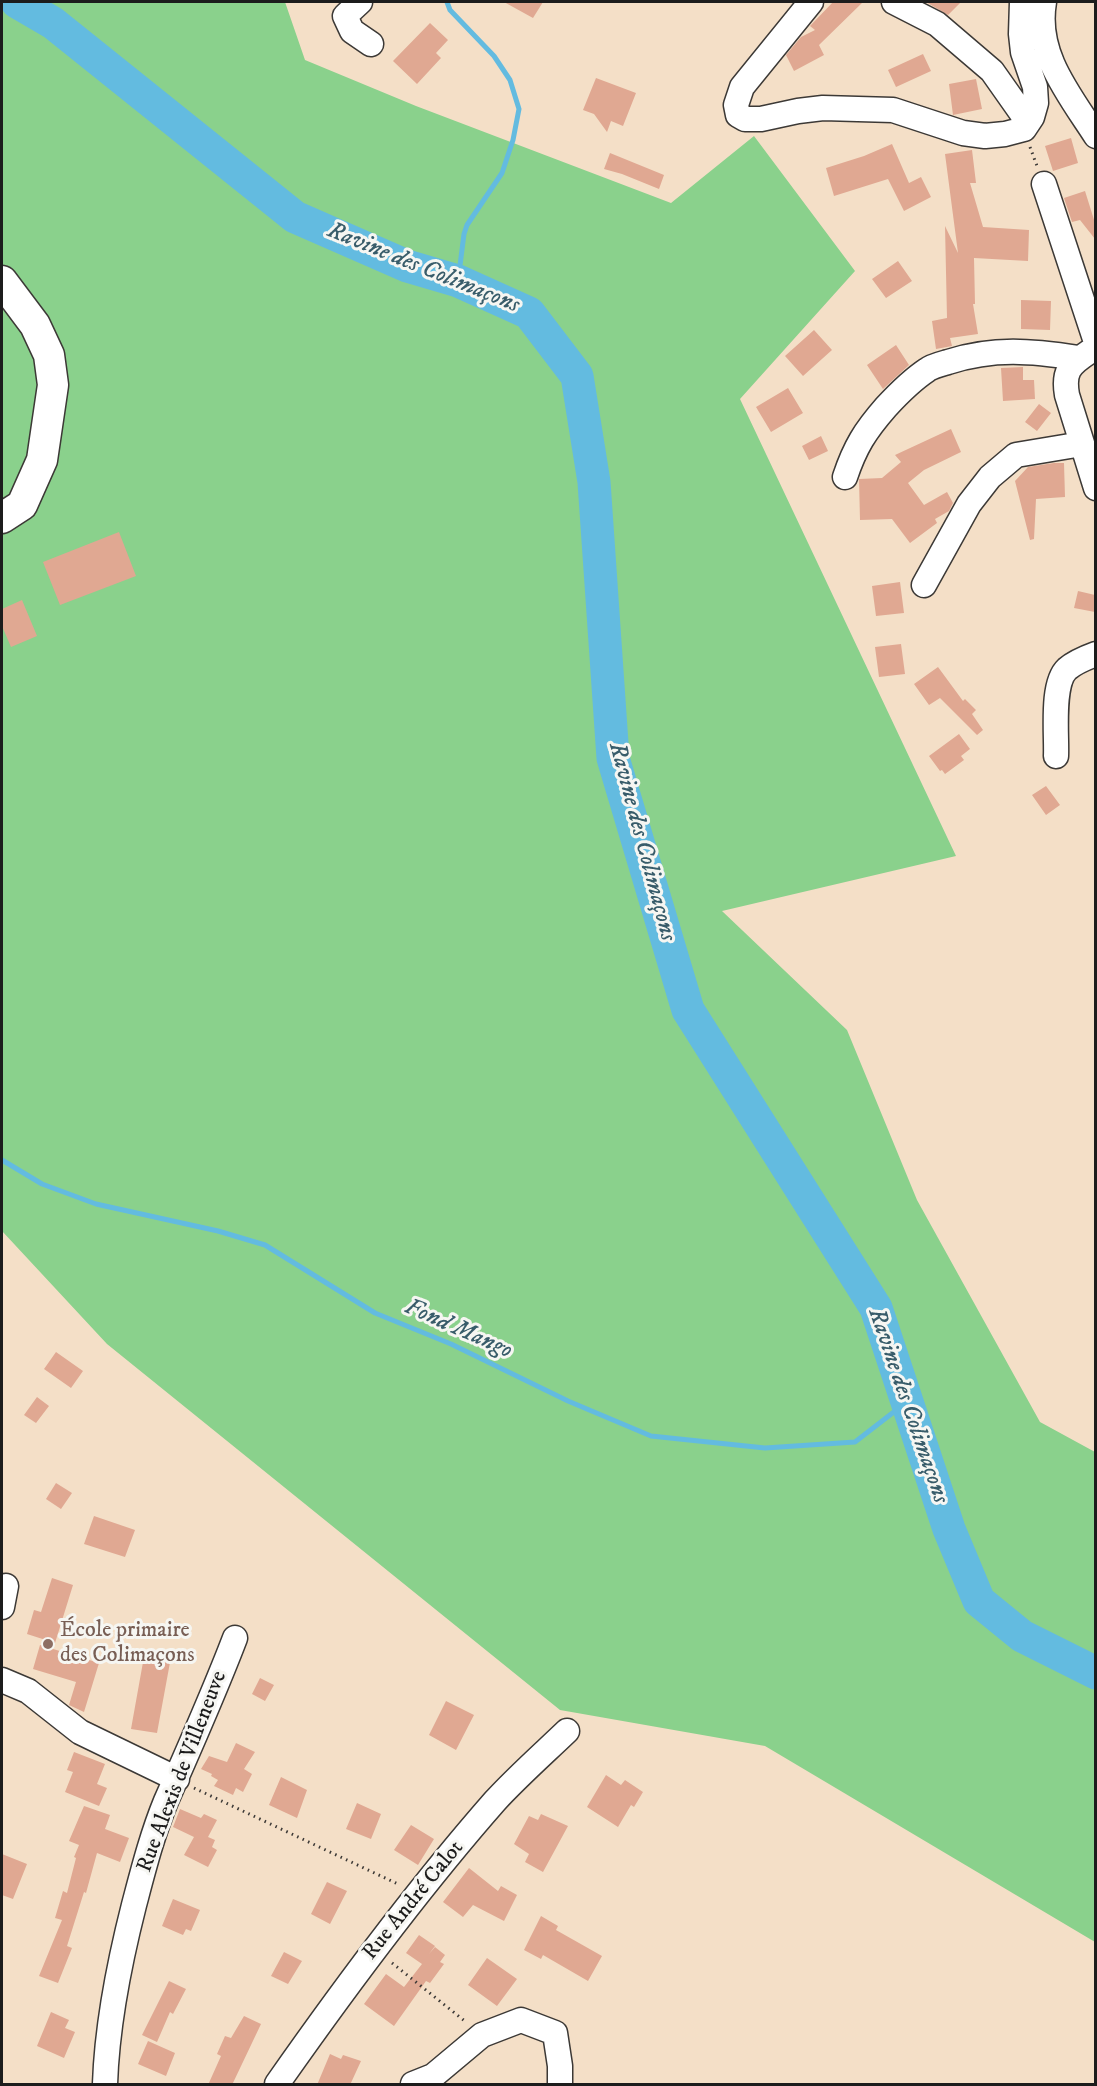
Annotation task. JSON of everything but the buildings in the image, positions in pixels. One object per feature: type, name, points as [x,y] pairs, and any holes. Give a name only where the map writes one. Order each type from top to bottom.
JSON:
[{"type":"main road","points":[[2,281],[35,325],[49,355],[53,386],[42,460],[22,505],[2,518]]},
{"type":"street","points":[[360,2],[345,16],[352,31],[371,44]]},
{"type":"street","points":[[811,2],[742,87],[736,105],[738,115],[745,119],[761,119],[823,108],[893,110],[963,133],[985,136],[1024,129],[1032,117],[1036,103],[1035,87],[1023,52],[1022,2]]},
{"type":"street","points":[[894,2],[937,24],[992,71],[1023,115],[1024,129]]},
{"type":"street","points":[[1044,2],[1042,15],[1044,44],[1059,78],[1095,136]]},
{"type":"street","points":[[1044,184],[1090,349]]},
{"type":"street","points":[[1090,349],[1069,369],[1064,380],[1095,488]]},
{"type":"street","points":[[845,477],[855,449],[873,423],[899,393],[928,369],[968,356],[1000,350],[1038,352],[1090,349]]},
{"type":"street","points":[[924,585],[969,504],[990,477],[1016,455],[1082,444]]},
{"type":"street","points":[[1056,756],[1057,686],[1064,671],[1095,654]]},
{"type":"street","name":"Rue Alexis de Villeneuve","points":[[105,2085],[106,2046],[123,1948],[142,1872],[166,1802],[235,1638]]},
{"type":"street","points":[[2,1680],[28,1691],[80,1732],[177,1779]]},
{"type":"street","name":"Rue André Calot","points":[[277,2085],[323,2018],[418,1894],[496,1800],[567,1731]]},
{"type":"street","points":[[413,2085],[433,2076],[482,2035],[521,2020],[555,2033],[560,2085]]},
{"type":"path","points":[[1024,129],[1044,184]]},
{"type":"path","points":[[177,1779],[418,1894]]},
{"type":"path","points":[[375,1950],[482,2035]]},
{"type":"green space","points":[[2,2],[285,2],[305,60],[416,106],[671,203],[754,136],[855,271],[740,399],[956,856],[722,911],[847,1030],[917,1200],[1040,1422],[1095,1452],[1095,1942],[765,1746],[560,1710],[107,1344],[2,1231]]},
{"type":"waterway","name":"Ravine des Colimaçons","points":[[17,2],[53,23],[295,217],[407,266],[458,281],[529,313],[577,376],[594,482],[613,758],[688,1010],[876,1308],[949,1529],[979,1601],[1022,1636],[1096,1673]]},
{"type":"waterway","points":[[447,2],[450,10],[494,56],[510,80],[519,109],[513,140],[502,173],[467,225],[458,281]]},
{"type":"waterway","name":"Fond Mango","points":[[2,1160],[42,1184],[96,1204],[218,1231],[265,1245],[375,1313],[451,1344],[568,1401],[651,1436],[765,1448],[855,1442],[908,1401]]},
{"type":"place","name":"École primaire des Colimaçons","points":[[48,1644]]}]
